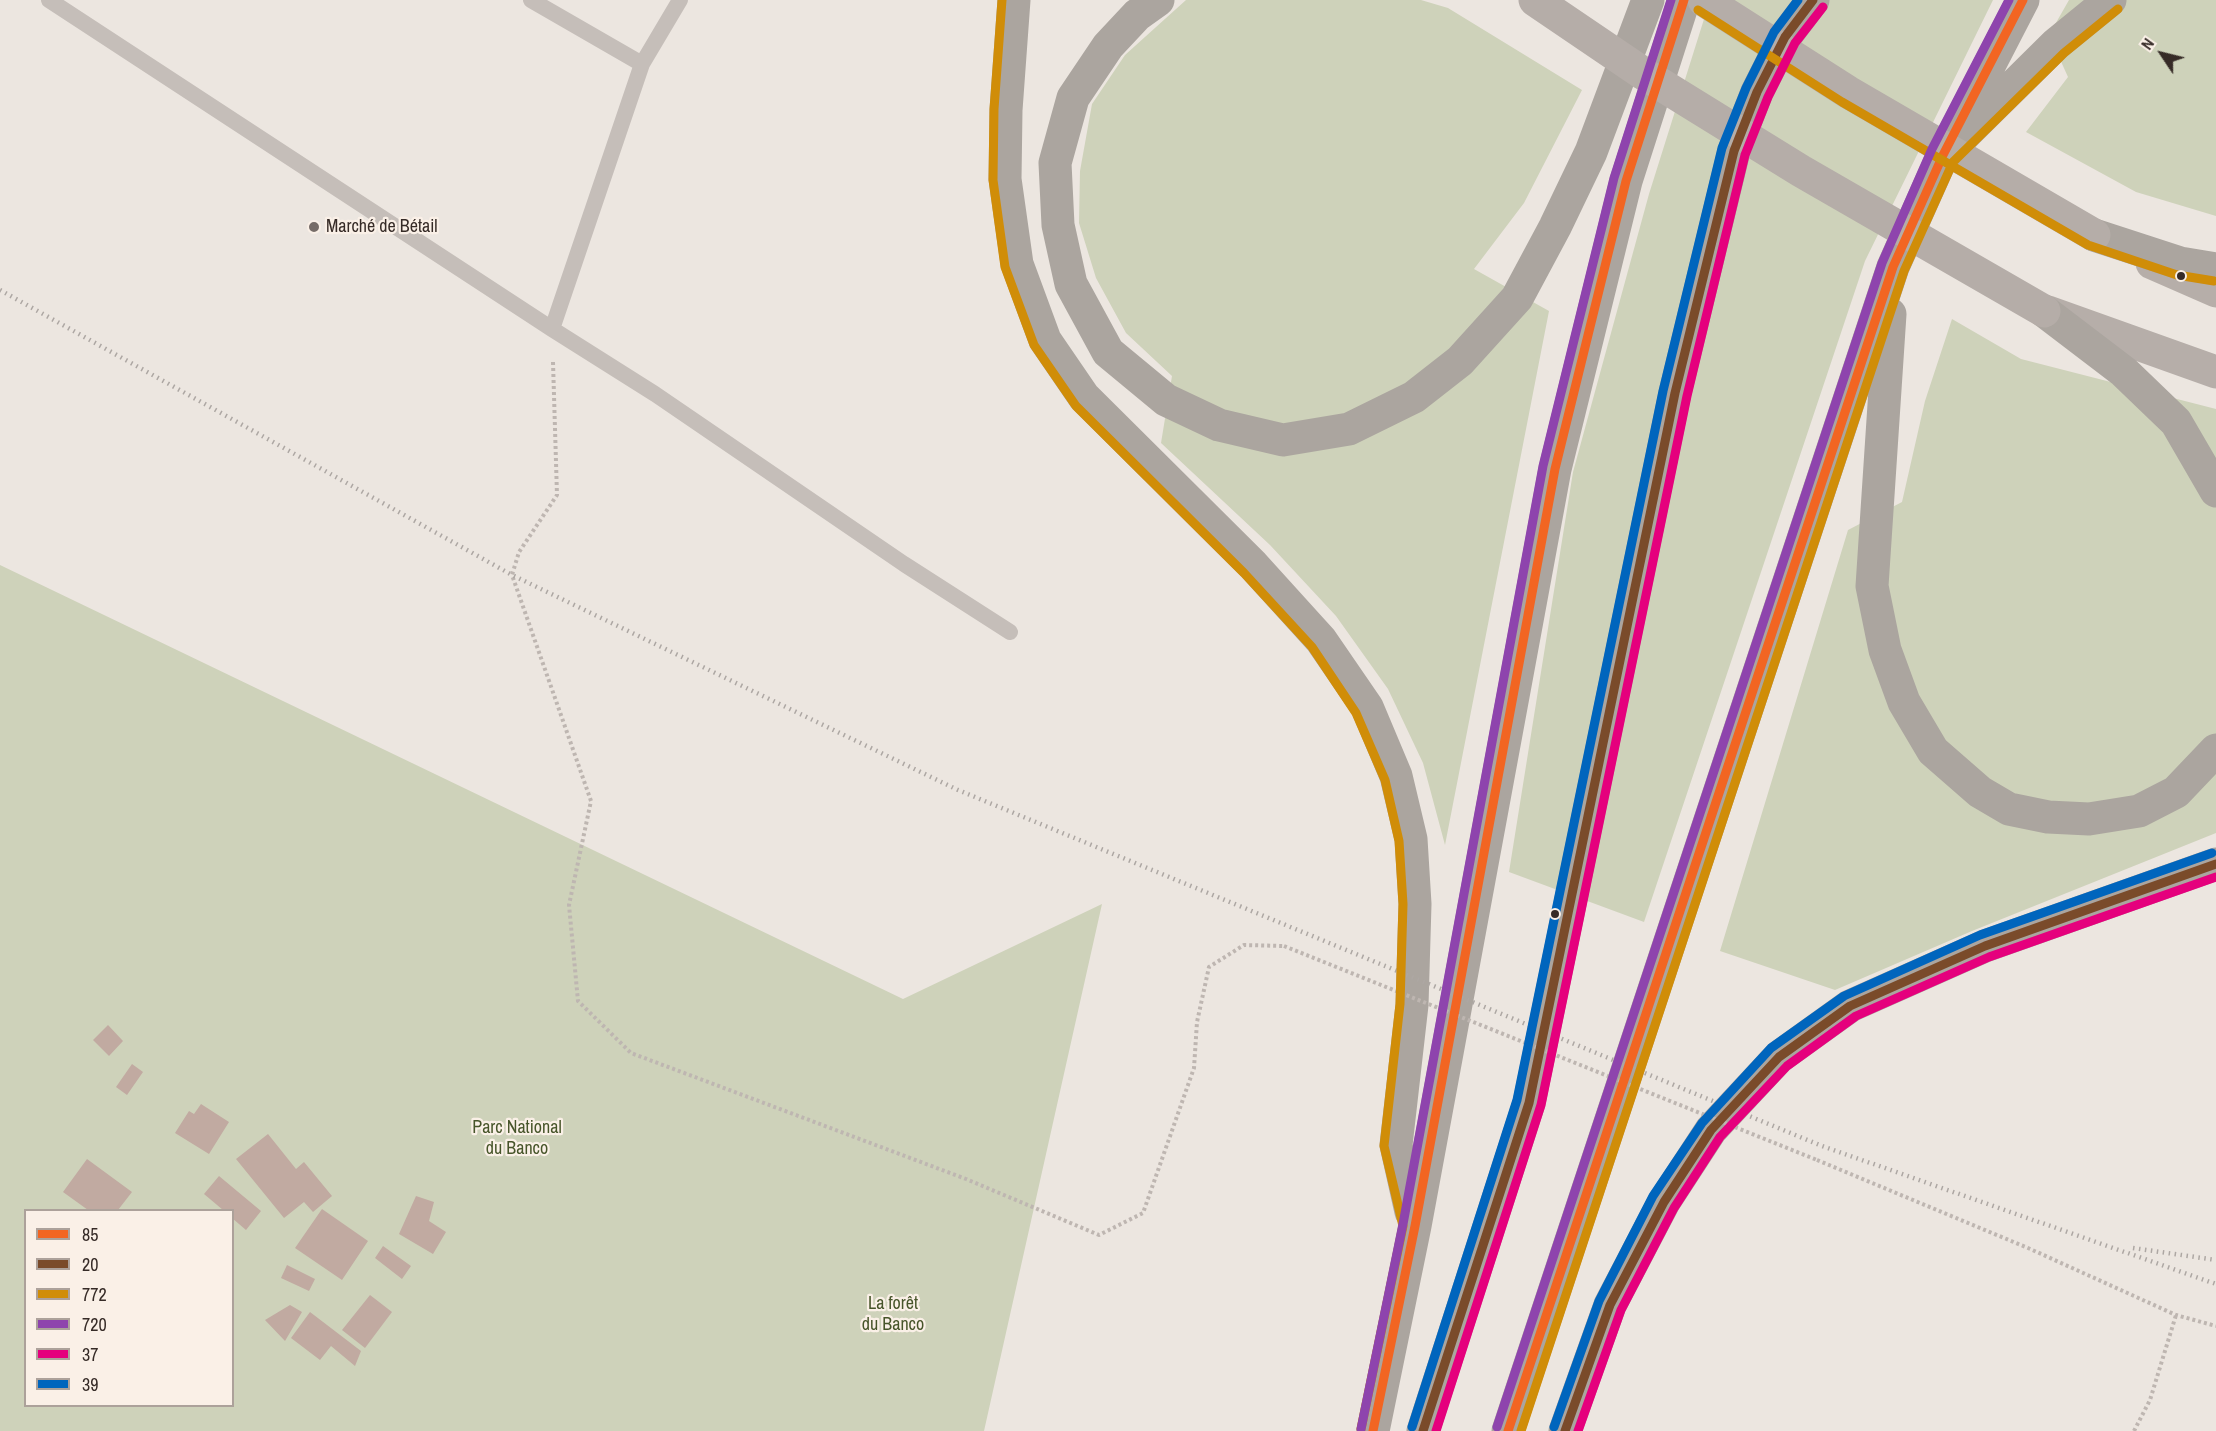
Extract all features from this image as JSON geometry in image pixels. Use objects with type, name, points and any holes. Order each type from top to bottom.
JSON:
[{"type":"highway","points":[[1014,0],[1006,110],[1005,179],[1017,264],[1045,340],[1084,397],[1253,565],[1321,640],[1367,707],[1396,776],[1411,839],[1415,904],[1412,1005],[1396,1145],[1414,1226]]},
{"type":"highway","points":[[1158,0],[1137,15],[1108,46],[1073,98],[1055,163],[1058,225],[1071,284],[1108,352],[1166,400],[1219,425],[1283,440],[1349,429],[1414,397],[1460,360],[1517,298],[1591,152],[1648,0]]},
{"type":"highway","points":[[1373,1431],[1414,1226],[1555,469],[1626,181],[1684,0]]},
{"type":"highway","points":[[1424,1431],[1529,1103],[1675,393],[1734,151],[1757,93],[1785,37],[1813,0]]},
{"type":"highway","points":[[1508,1431],[1893,267],[1944,155],[2023,0]]},
{"type":"highway","points":[[1944,155],[2056,44],[2110,0]]},
{"type":"highway","points":[[2094,235],[2180,263],[2216,269]]},
{"type":"highway","points":[[1893,267],[1872,586],[1885,650],[1904,702],[1933,751],[1980,792],[2009,810],[2048,817],[2089,819],[2139,811],[2176,792],[2216,750]]},
{"type":"highway","points":[[2044,311],[2124,372],[2176,422],[2216,491]]},
{"type":"highway","points":[[1565,1431],[1610,1305],[1664,1202],[1711,1130],[1779,1057],[1850,1006],[1985,946],[2216,864]]},
{"type":"main road","points":[[1535,0],[1644,74],[1772,153],[2044,311],[2216,372]]},
{"type":"main road","points":[[1704,0],[1848,92],[2094,235],[2216,291]]},
{"type":"lane","points":[[49,0],[655,394],[904,564],[1010,632]]},
{"type":"lane","points":[[531,0],[642,64]]},
{"type":"lane","points":[[552,329],[642,64],[680,0]]},
{"type":"path","points":[[552,329],[557,495],[519,552],[512,575],[591,801],[569,905],[578,1000],[631,1053],[966,1179],[1099,1235],[1143,1213],[1194,1068],[1197,1022],[1209,967],[1244,945],[1284,946],[1817,1160],[2028,1248],[2176,1315],[2216,1326]]},
{"type":"path","points":[[2134,1431],[2150,1400],[2176,1315]]},
{"type":"green space","points":[[1186,0],[1421,0],[1448,8],[1582,90],[1524,203],[1474,269],[1549,311],[1445,845],[1423,763],[1388,689],[1336,616],[1270,545],[1161,443],[1172,376],[1126,333],[1096,278],[1079,223],[1080,171],[1092,104],[1125,55]]},
{"type":"green space","points":[[1710,0],[1993,0],[1865,261],[1644,922],[1509,872],[1573,472],[1649,194]]},
{"type":"green space","points":[[2069,0],[2216,0],[2216,216],[2136,192],[2026,132],[2068,77],[2049,35]]},
{"type":"green space","points":[[1952,319],[2021,359],[2216,409],[2216,833],[1972,931],[1835,990],[1720,951],[1848,530],[1902,502],[1925,401]]},
{"type":"green space","name":"Parc National du Banco","points":[[0,565],[903,999],[1102,904],[984,1431],[0,1431]]},
{"type":"building","points":[[108,1025],[123,1041],[109,1056],[93,1040]]},
{"type":"building","points":[[132,1064],[143,1072],[127,1095],[116,1087]]},
{"type":"building","points":[[201,1104],[229,1122],[209,1154],[175,1133],[189,1111],[194,1114]]},
{"type":"building","points":[[268,1134],[296,1169],[304,1162],[332,1196],[313,1212],[304,1202],[284,1218],[236,1159]]},
{"type":"building","points":[[87,1159],[132,1192],[119,1209],[87,1209],[63,1192]]},
{"type":"building","points":[[219,1176],[261,1211],[246,1230],[234,1220],[234,1209],[222,1209],[204,1194]]},
{"type":"building","points":[[416,1196],[434,1202],[429,1221],[446,1232],[433,1254],[399,1234]]},
{"type":"building","points":[[322,1209],[368,1241],[342,1280],[295,1248]]},
{"type":"building","points":[[383,1246],[411,1266],[402,1279],[375,1258]]},
{"type":"building","points":[[287,1265],[315,1279],[309,1291],[281,1278]]},
{"type":"building","points":[[370,1295],[392,1312],[365,1348],[342,1330]]},
{"type":"building","points":[[290,1305],[302,1312],[285,1341],[265,1320]]},
{"type":"building","points":[[310,1312],[361,1351],[355,1366],[331,1346],[320,1360],[291,1338]]},
{"type":"railway","points":[[0,290],[512,575],[958,790],[1822,1146],[2216,1284]]},
{"type":"railway","points":[[2133,1248],[2216,1260]]},
{"type":"transit line","name":"772","points":[[1002,0],[994,109],[993,180],[1005,267],[1034,345],[1076,406],[1244,573],[1312,647],[1356,713],[1385,780],[1399,841],[1403,904],[1400,1004],[1384,1146],[1403,1226],[1361,1429]]},
{"type":"transit line","name":"720","points":[[1361,1429],[1403,1224],[1543,466],[1614,178],[1671,0]]},
{"type":"transit line","name":"85","points":[[1373,1431],[1415,1226],[1555,469],[1626,181],[1684,0]]},
{"type":"transit line","name":"39","points":[[1412,1427],[1517,1100],[1663,391],[1722,148],[1746,88],[1774,32],[1798,0]]},
{"type":"transit line","name":"20","points":[[1423,1431],[1529,1103],[1675,393],[1734,151],[1757,92],[1785,37],[1813,0]]},
{"type":"transit line","name":"720","points":[[1497,1427],[1882,263],[1932,149],[2009,0]]},
{"type":"transit line","name":"85","points":[[1508,1431],[1893,267],[1943,155],[2023,0]]},
{"type":"transit line","name":"37","points":[[1436,1431],[1541,1105],[1687,396],[1745,155],[1768,97],[1795,43],[1823,7]]},
{"type":"transit line","name":"772","points":[[1521,1431],[1904,271],[1953,162],[2064,53],[2118,9]]},
{"type":"transit line","name":"772","points":[[1698,10],[1842,102],[2088,245],[2177,275],[2214,281]]},
{"type":"transit line","name":"39","points":[[1554,1427],[1599,1301],[1653,1196],[1702,1123],[1771,1048],[1844,996],[1980,935],[2212,853]]},
{"type":"transit line","name":"20","points":[[1565,1431],[1610,1305],[1664,1202],[1711,1130],[1779,1057],[1850,1006],[1985,946],[2216,864]]},
{"type":"transit line","name":"37","points":[[1578,1431],[1621,1310],[1674,1208],[1720,1137],[1787,1066],[1856,1016],[1989,957],[2216,877]]},
{"type":"place","name":"Marché de Bétail","points":[[314,227]]},
{"type":"park label","name":"La forêt du Banco","points":[[893,1314]]}]
